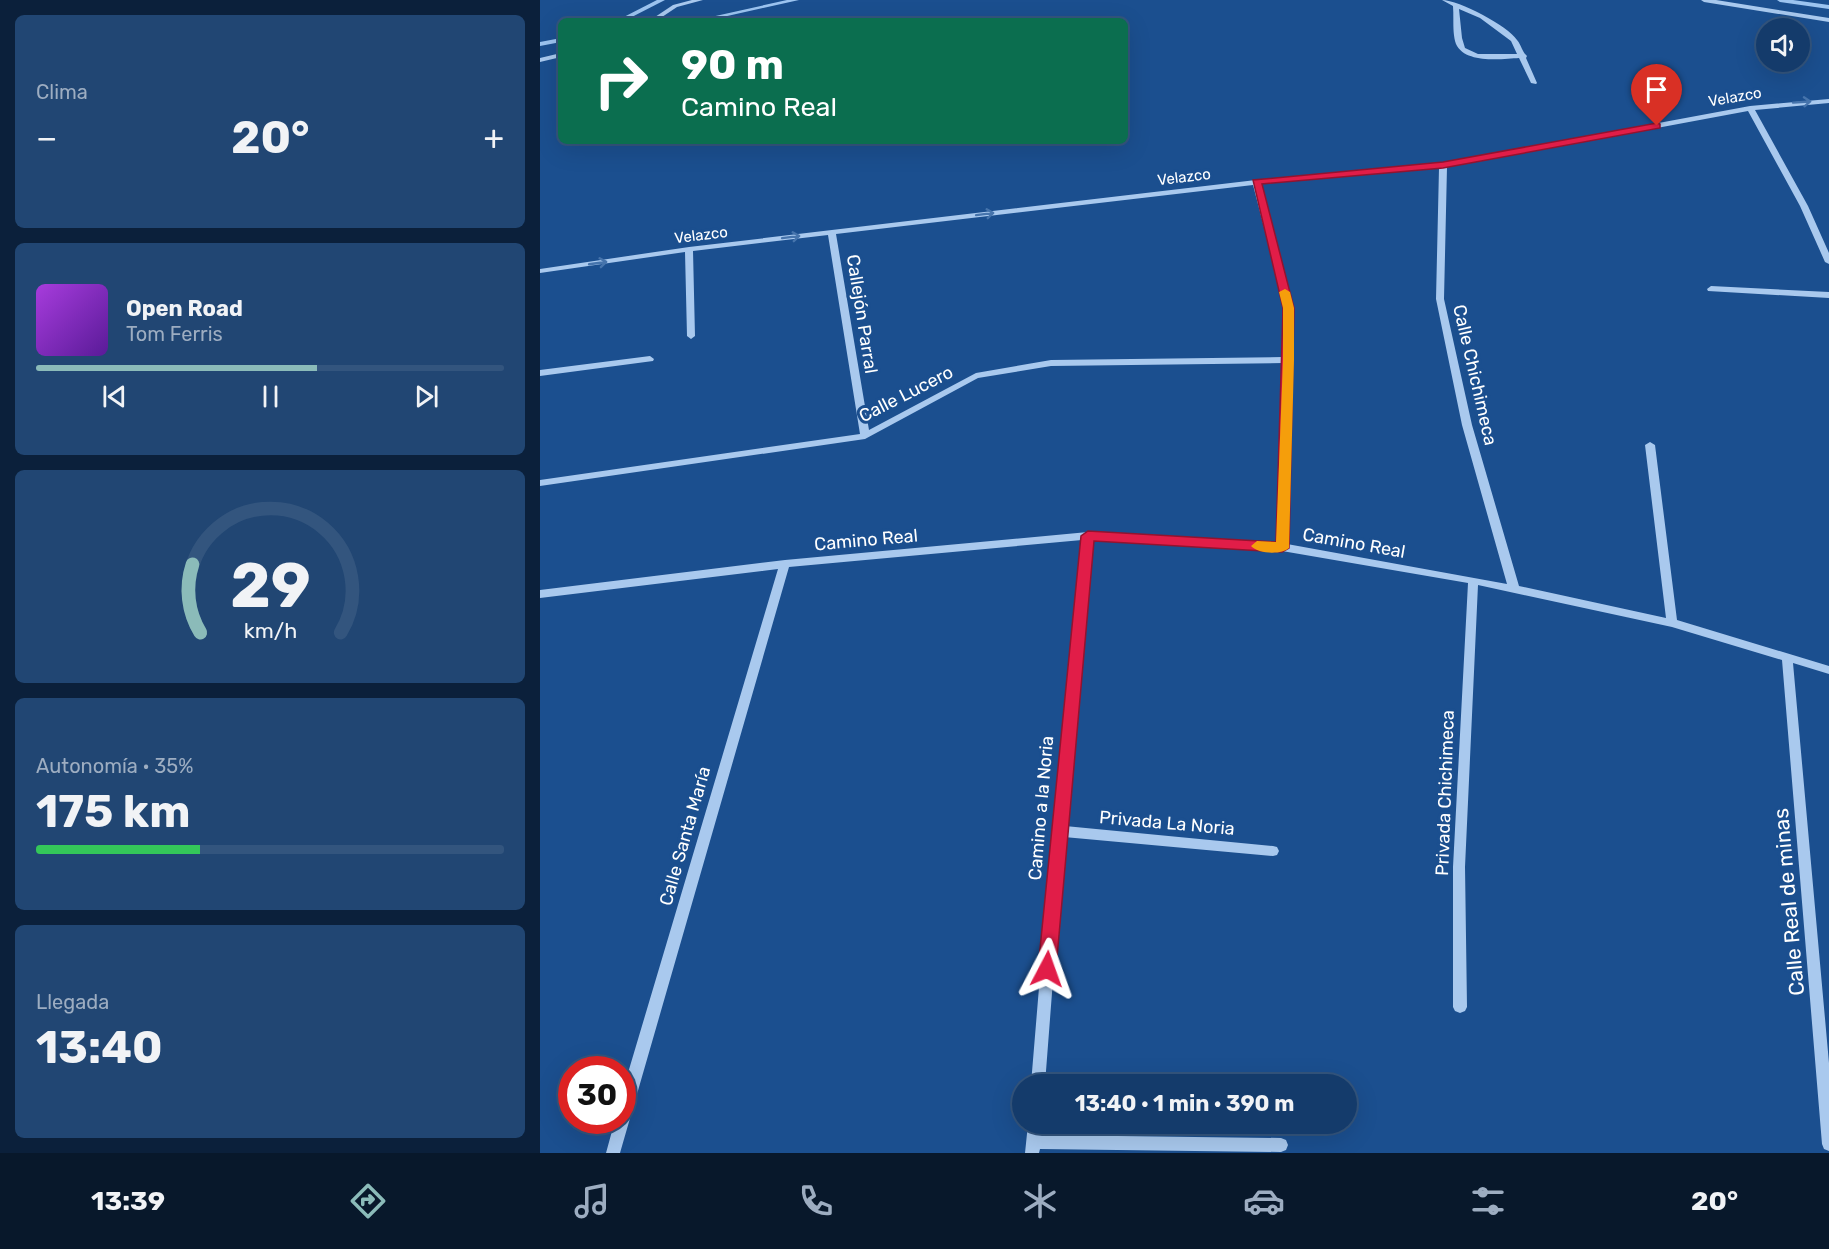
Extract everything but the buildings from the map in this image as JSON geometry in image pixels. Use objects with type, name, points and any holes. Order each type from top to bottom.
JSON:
[{"type":"street","points":[[657,18],[675,6],[700,0]]},
{"type":"street","points":[[1445,0],[1482,17],[1514,40],[1524,56],[1534,84]]},
{"type":"street","points":[[1704,0],[1829,20]]},
{"type":"street","points":[[1456,5],[1460,46],[1467,53],[1483,57],[1524,56]]},
{"type":"street","points":[[540,60],[558,56]]},
{"type":"street","name":"Velazco","points":[[540,271],[689,249],[1256,182],[1443,165],[1750,108],[1829,101]]},
{"type":"street","points":[[1750,108],[1804,206],[1829,262]]},
{"type":"street","name":"Calle Chichimeca","points":[[1443,165],[1440,299],[1467,426],[1514,588]]},
{"type":"street","points":[[1256,182],[1289,308],[1282,548]]},
{"type":"street","name":"Callejón Parral","points":[[832,233],[865,436]]},
{"type":"street","points":[[689,249],[692,336]]},
{"type":"street","points":[[1711,289],[1829,296]]},
{"type":"street","points":[[540,373],[650,359]]},
{"type":"street","name":"Calle Lucero","points":[[540,483],[865,436],[976,376],[1051,363],[1288,360]]},
{"type":"street","points":[[1650,445],[1672,623]]},
{"type":"street","name":"Camino Real","points":[[540,594],[785,564],[1088,536],[1282,548],[1473,580],[1672,623],[1829,670]]},
{"type":"street","name":"Camino a la Noria","points":[[1039,1074],[1058,831],[1088,536]]},
{"type":"street","name":"Calle Santa María","points":[[636,1072],[785,564]]},
{"type":"street","name":"Privada Chichimeca","points":[[1460,1007],[1459,867],[1473,580]]},
{"type":"street","name":"Calle Real de minas","points":[[1787,657],[1829,1144]]},
{"type":"street","name":"Privada La Noria","points":[[1058,831],[1273,851]]},
{"type":"street","name":"Calle Santa María","points":[[613,1153],[618,1134]]},
{"type":"street","points":[[1033,1148],[1281,1144]]},
{"type":"waterway","points":[[625,18],[662,0]]},
{"type":"waterway","points":[[710,18],[796,0]]},
{"type":"waterway","points":[[1780,0],[1829,7]]},
{"type":"waterway","points":[[540,44],[558,41]]},
{"type":"slow traffic","points":[[1257,546],[1282,548],[1289,308],[1285,292]]},
{"type":"route","points":[[1047,969],[1058,831],[1088,536],[1282,548],[1289,308],[1256,182],[1443,165],[1657,126]]}]
